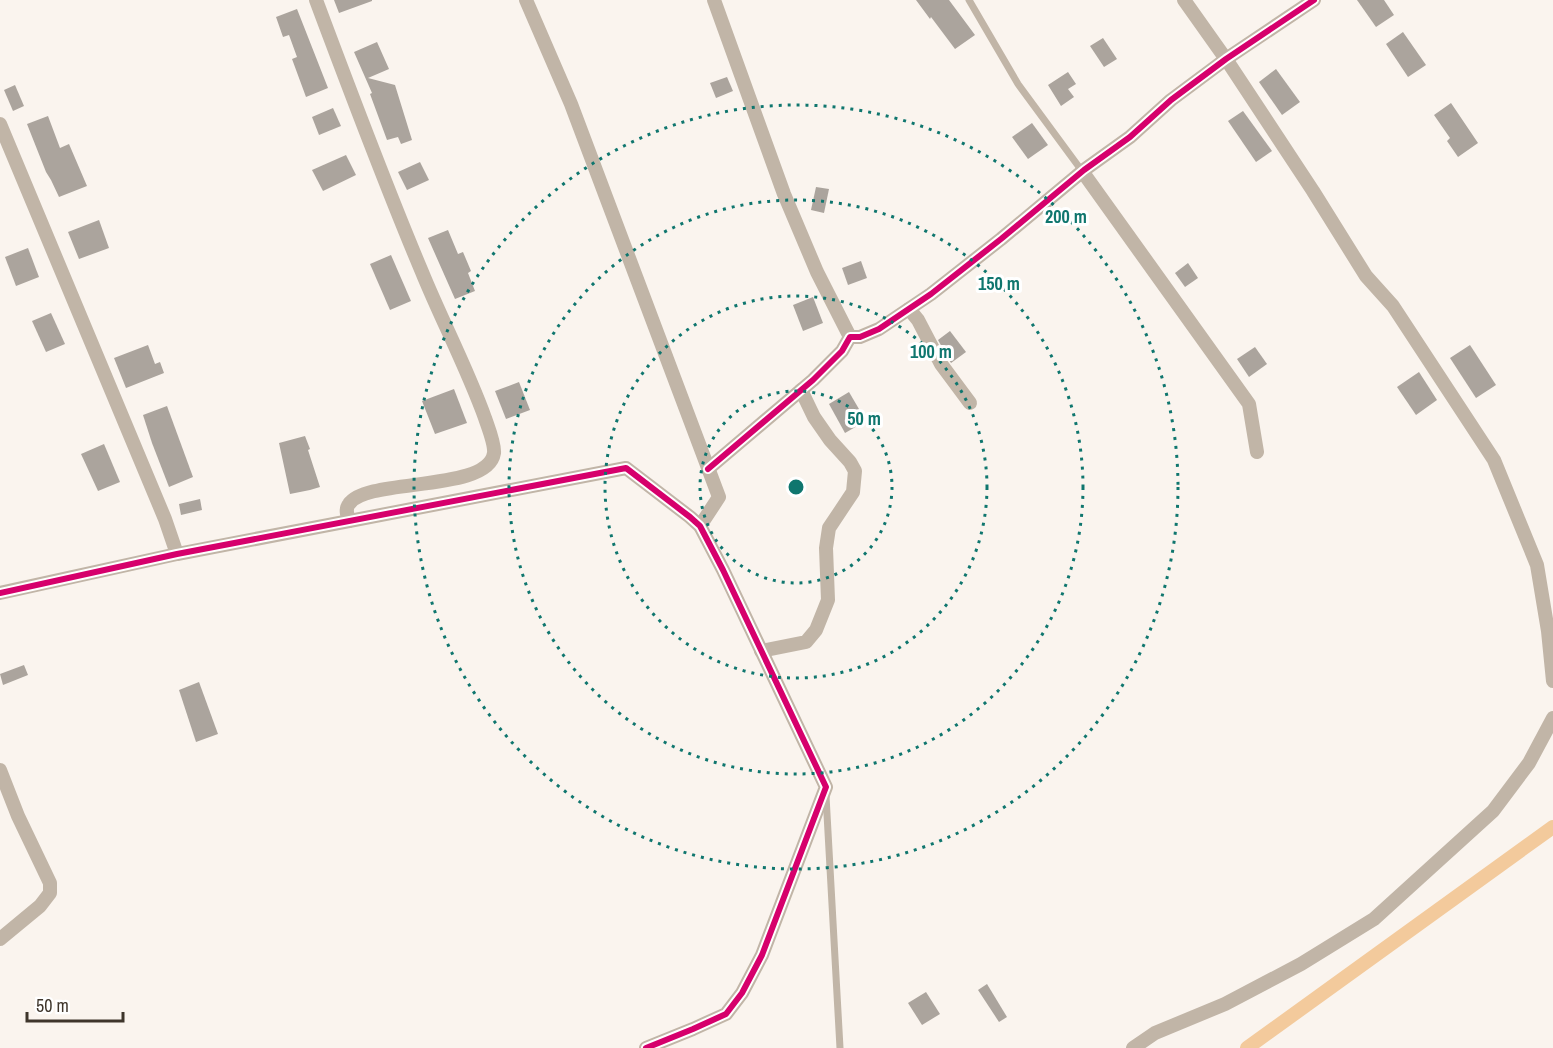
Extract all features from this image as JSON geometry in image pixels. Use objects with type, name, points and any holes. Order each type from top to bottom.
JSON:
[{"type":"street","points":[[316,0],[353,101],[422,272],[475,393],[494,453],[489,463],[479,471],[462,477],[382,489],[362,495],[349,502],[346,510],[349,521]]},
{"type":"street","points":[[526,0],[571,104],[719,497],[700,526]]},
{"type":"street","points":[[714,0],[784,194],[817,272],[850,337]]},
{"type":"street","points":[[1184,0],[1313,191],[1366,276],[1393,306],[1494,460],[1537,565],[1548,631],[1553,681]]},
{"type":"street","points":[[850,337],[860,337],[879,329],[931,294],[1172,100],[1314,0]]},
{"type":"street","points":[[0,124],[165,519],[177,554]]},
{"type":"street","points":[[1082,171],[1249,404],[1257,452]]},
{"type":"street","points":[[909,309],[918,320],[941,364],[970,403]]},
{"type":"street","points":[[708,469],[801,390],[842,351],[850,337]]},
{"type":"street","points":[[761,651],[806,642],[816,630],[828,600],[826,548],[829,528],[853,492],[855,471],[814,417],[801,390]]},
{"type":"street","points":[[0,594],[177,554],[626,468],[700,526],[825,787],[762,955],[742,993],[726,1014],[646,1048]]},
{"type":"street","points":[[1133,1048],[1155,1033],[1225,1004],[1301,964],[1374,919],[1493,811],[1529,763],[1553,718]]},
{"type":"street","points":[[0,771],[18,816],[50,883],[50,892],[40,906],[0,939]]},
{"type":"lane","points":[[969,0],[1018,84],[1082,171]]},
{"type":"lane","points":[[825,787],[840,1048]]},
{"type":"building","points":[[334,0],[372,0],[372,1],[339,13]]},
{"type":"building","points":[[916,0],[949,0],[975,35],[955,49]]},
{"type":"building","points":[[1357,0],[1384,0],[1394,15],[1376,27]]},
{"type":"building","points":[[297,9],[328,88],[306,97],[292,59],[297,57],[289,35],[283,37],[276,17]]},
{"type":"building","points":[[1403,32],[1426,65],[1408,77],[1386,44]]},
{"type":"building","points":[[1103,38],[1117,59],[1104,67],[1090,46]]},
{"type":"building","points":[[377,42],[389,69],[368,78],[395,85],[412,140],[401,144],[398,137],[387,140],[370,94],[372,93],[354,52]]},
{"type":"building","points":[[1276,69],[1300,102],[1282,115],[1259,82]]},
{"type":"building","points":[[1068,72],[1076,84],[1068,89],[1074,97],[1061,106],[1048,85]]},
{"type":"building","points":[[727,77],[733,91],[716,98],[710,83]]},
{"type":"building","points":[[15,85],[24,106],[13,111],[4,90]]},
{"type":"building","points":[[1451,103],[1478,143],[1458,157],[1447,141],[1450,138],[1434,115]]},
{"type":"building","points":[[333,108],[341,126],[319,135],[312,117]]},
{"type":"building","points":[[1243,111],[1272,151],[1256,162],[1228,121]]},
{"type":"building","points":[[48,116],[60,148],[69,144],[87,186],[59,197],[46,172],[27,124]]},
{"type":"building","points":[[1032,123],[1048,145],[1028,159],[1012,137]]},
{"type":"building","points":[[346,155],[356,175],[323,191],[312,170]]},
{"type":"building","points":[[420,162],[429,180],[407,190],[398,172]]},
{"type":"building","points":[[816,187],[829,189],[824,213],[811,210]]},
{"type":"building","points":[[99,220],[109,248],[79,259],[68,232]]},
{"type":"building","points":[[448,230],[458,254],[463,252],[471,271],[468,273],[475,291],[455,299],[428,238]]},
{"type":"building","points":[[28,248],[39,277],[16,286],[5,257]]},
{"type":"building","points":[[391,255],[411,301],[390,310],[370,264]]},
{"type":"building","points":[[861,261],[867,278],[848,285],[842,268]]},
{"type":"building","points":[[1188,263],[1198,278],[1185,287],[1175,273]]},
{"type":"building","points":[[813,297],[823,323],[803,331],[793,305]]},
{"type":"building","points":[[51,313],[65,344],[46,352],[32,321]]},
{"type":"building","points":[[950,331],[966,352],[951,363],[938,340]]},
{"type":"building","points":[[148,345],[155,364],[160,362],[164,373],[126,388],[114,358]]},
{"type":"building","points":[[1470,345],[1496,385],[1476,398],[1450,358]]},
{"type":"building","points":[[1255,347],[1267,364],[1249,377],[1237,359]]},
{"type":"building","points":[[1419,372],[1437,400],[1416,415],[1397,387]]},
{"type":"building","points":[[519,382],[530,410],[506,419],[495,391]]},
{"type":"building","points":[[454,389],[467,423],[435,434],[422,401]]},
{"type":"building","points":[[849,392],[866,421],[845,433],[829,404]]},
{"type":"building","points":[[167,406],[193,477],[169,487],[143,415]]},
{"type":"building","points":[[305,436],[320,487],[290,494],[279,443]]},
{"type":"building","points":[[104,444],[120,482],[98,491],[81,454]]},
{"type":"building","points":[[200,499],[202,510],[181,515],[179,504]]},
{"type":"building","points":[[24,665],[28,675],[3,685],[0,674]]},
{"type":"building","points":[[199,682],[218,734],[196,742],[179,690]]},
{"type":"building","points":[[987,984],[1007,1017],[999,1022],[978,990]]},
{"type":"building","points":[[926,992],[940,1014],[922,1025],[908,1003]]},
{"type":"waterway","points":[[1247,1048],[1553,827]]},
{"type":"cycle path","points":[[708,469],[813,380],[842,351],[850,337],[860,337],[879,329],[931,294],[1084,170],[1130,137],[1171,100],[1226,59],[1314,0]]},
{"type":"cycle path","points":[[0,593],[177,554],[626,468],[700,526],[826,787],[762,955],[742,993],[726,1014],[646,1048]]}]
